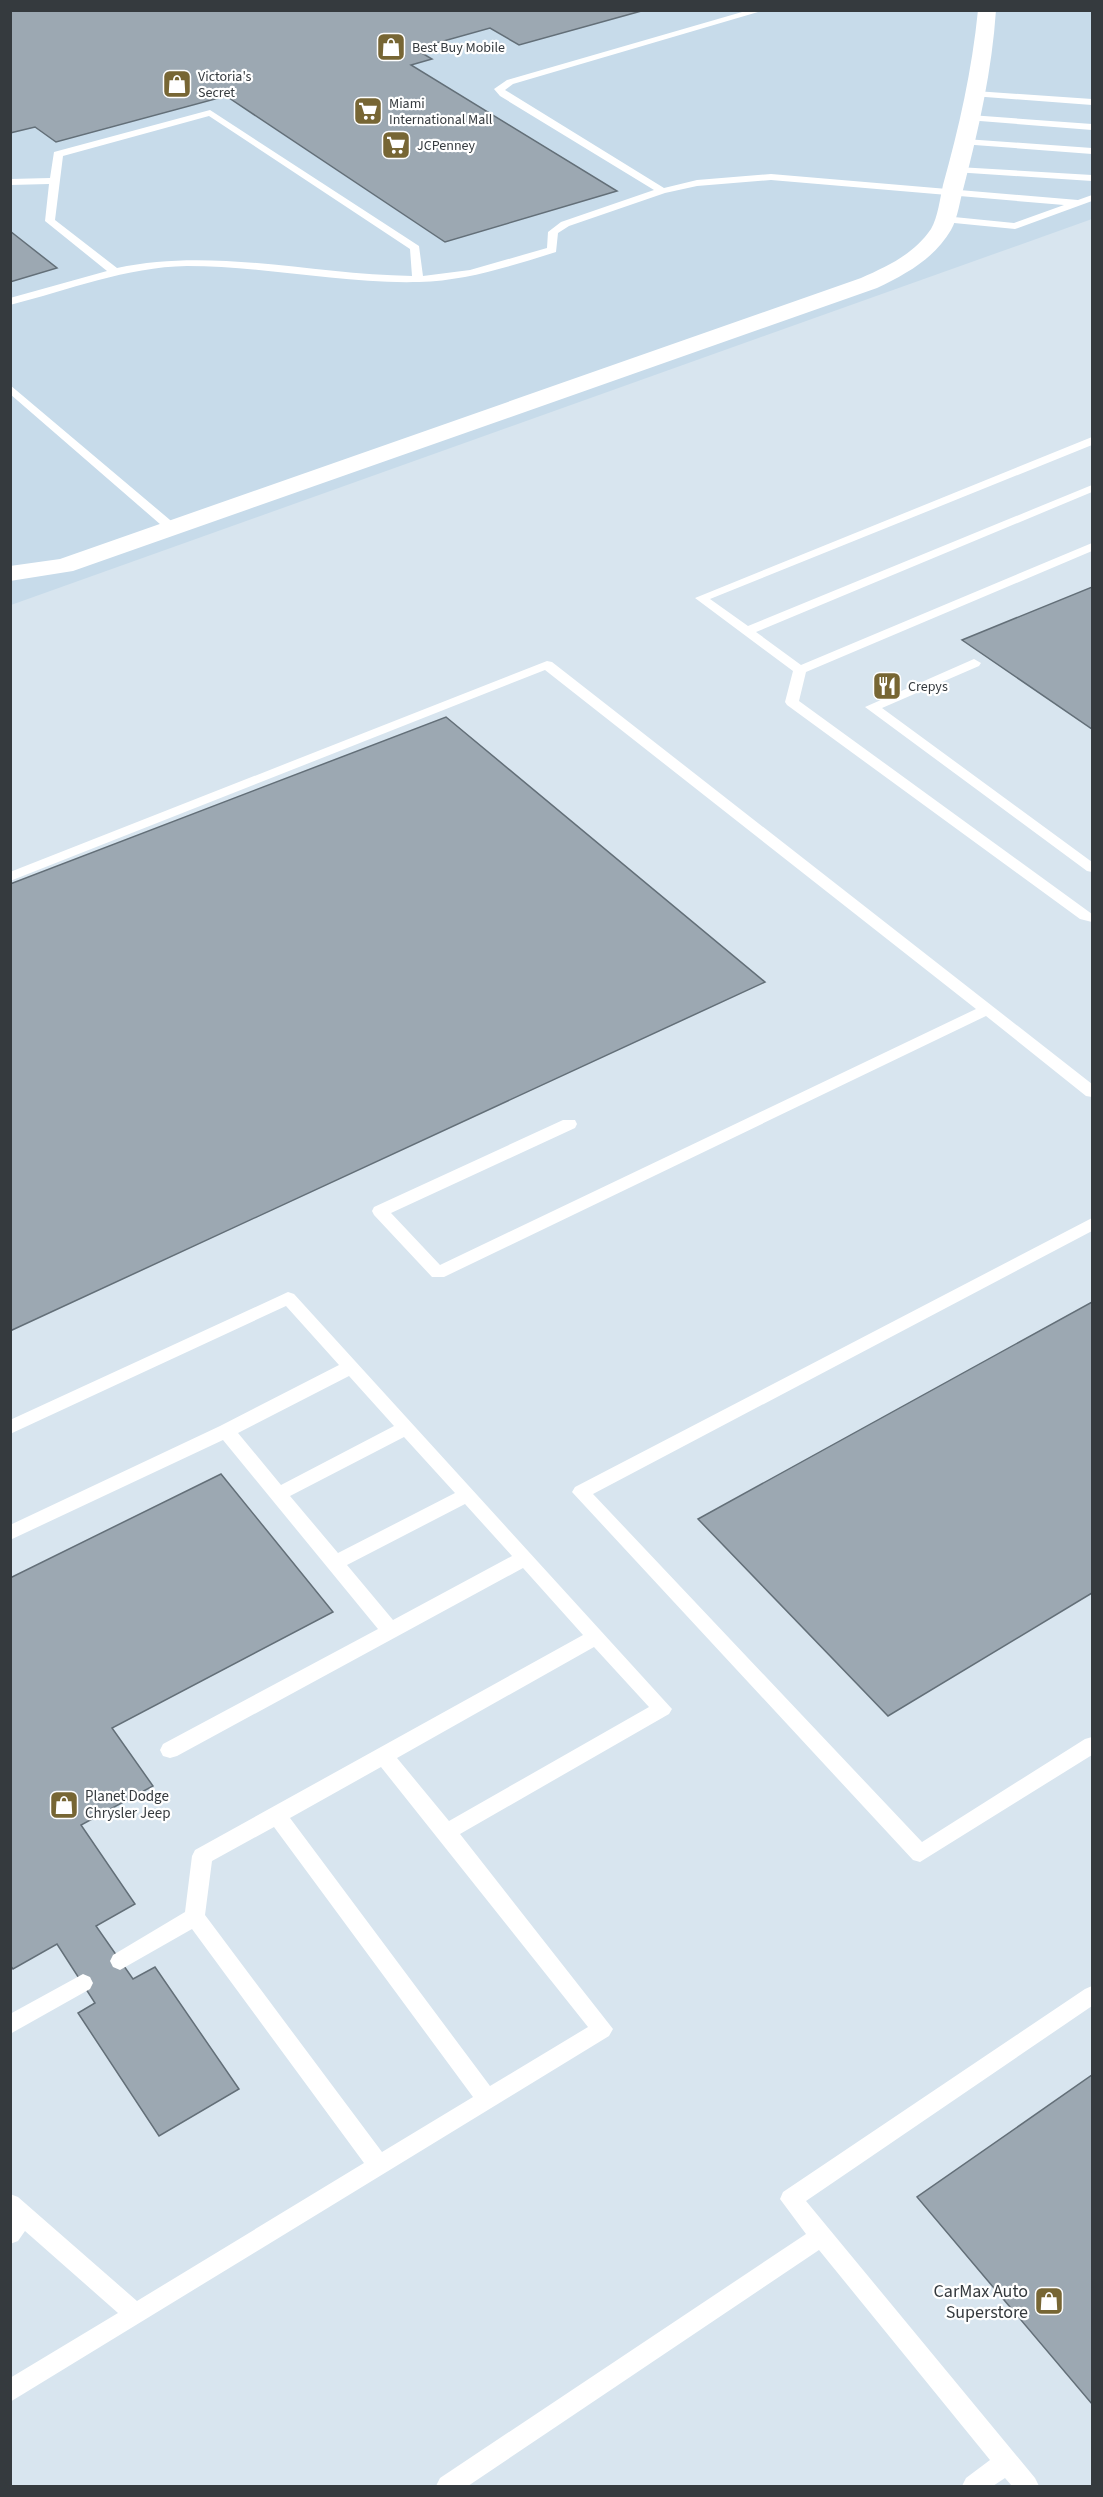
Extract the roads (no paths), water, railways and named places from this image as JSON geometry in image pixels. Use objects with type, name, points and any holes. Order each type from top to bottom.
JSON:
[{"type":"street","points":[[10,574],[64,566],[869,283],[899,269],[922,253],[942,228],[975,94],[984,46],[987,10]]},
{"type":"lane","points":[[662,191],[502,94],[500,89],[510,82],[761,10]]},
{"type":"lane","points":[[975,94],[1092,102]]},
{"type":"lane","points":[[115,272],[50,221],[58,154],[210,113],[415,248],[418,279]]},
{"type":"lane","points":[[970,118],[1092,127]]},
{"type":"lane","points":[[965,142],[1092,151]]},
{"type":"lane","points":[[958,170],[1092,178]]},
{"type":"lane","points":[[10,302],[115,272],[138,267],[187,263],[418,279],[449,277],[552,250],[553,232],[565,224],[662,191],[697,183],[771,177],[1080,203]]},
{"type":"lane","points":[[10,182],[54,182]]},
{"type":"lane","points":[[944,219],[1015,226],[1092,198]]},
{"type":"lane","points":[[10,388],[172,528]]},
{"type":"lane","points":[[800,670],[701,598],[1092,441]]},
{"type":"lane","points":[[747,631],[1092,488]]},
{"type":"lane","points":[[800,670],[1092,547]]},
{"type":"lane","points":[[974,663],[872,707],[1092,868]]},
{"type":"lane","points":[[10,877],[547,665],[1092,1092]]},
{"type":"lane","points":[[800,670],[792,702],[1085,916],[1092,918]]},
{"type":"lane","points":[[569,1124],[380,1211],[438,1273],[986,1010]]},
{"type":"lane","points":[[1092,1224],[581,1492],[920,1854],[1092,1745]]},
{"type":"lane","points":[[10,1428],[288,1298],[662,1709],[446,1832]]},
{"type":"lane","points":[[10,1533],[225,1431],[351,1367]]},
{"type":"lane","points":[[278,1494],[406,1428]]},
{"type":"lane","points":[[225,1431],[391,1631]]},
{"type":"lane","points":[[335,1563],[467,1495]]},
{"type":"lane","points":[[171,1750],[525,1558]]},
{"type":"lane","points":[[379,2165],[195,1917],[202,1856],[596,1637]]},
{"type":"lane","points":[[10,2391],[602,2029],[384,1756]]},
{"type":"lane","points":[[277,1816],[487,2099]]},
{"type":"lane","points":[[120,1960],[195,1917]]},
{"type":"lane","points":[[10,2025],[82,1983]]},
{"type":"lane","points":[[1027,2487],[791,2199],[1092,1995]]},
{"type":"lane","points":[[10,2234],[17,2209],[136,2314]]},
{"type":"lane","points":[[448,2487],[821,2236]]},
{"type":"lane","points":[[974,2487],[1007,2462]]},
{"type":"place","name":"Best Buy Mobile","points":[[391,47]]},
{"type":"place","name":"Victoria's Secret","points":[[177,84]]},
{"type":"place","name":"Miami International Mall","points":[[368,111]]},
{"type":"place","name":"JCPenney","points":[[396,145]]},
{"type":"place","name":"Crepys","points":[[887,686]]},
{"type":"place","name":"Planet Dodge Chrysler Jeep","points":[[64,1805]]},
{"type":"place","name":"CarMax Auto Superstore","points":[[1049,2301]]}]
